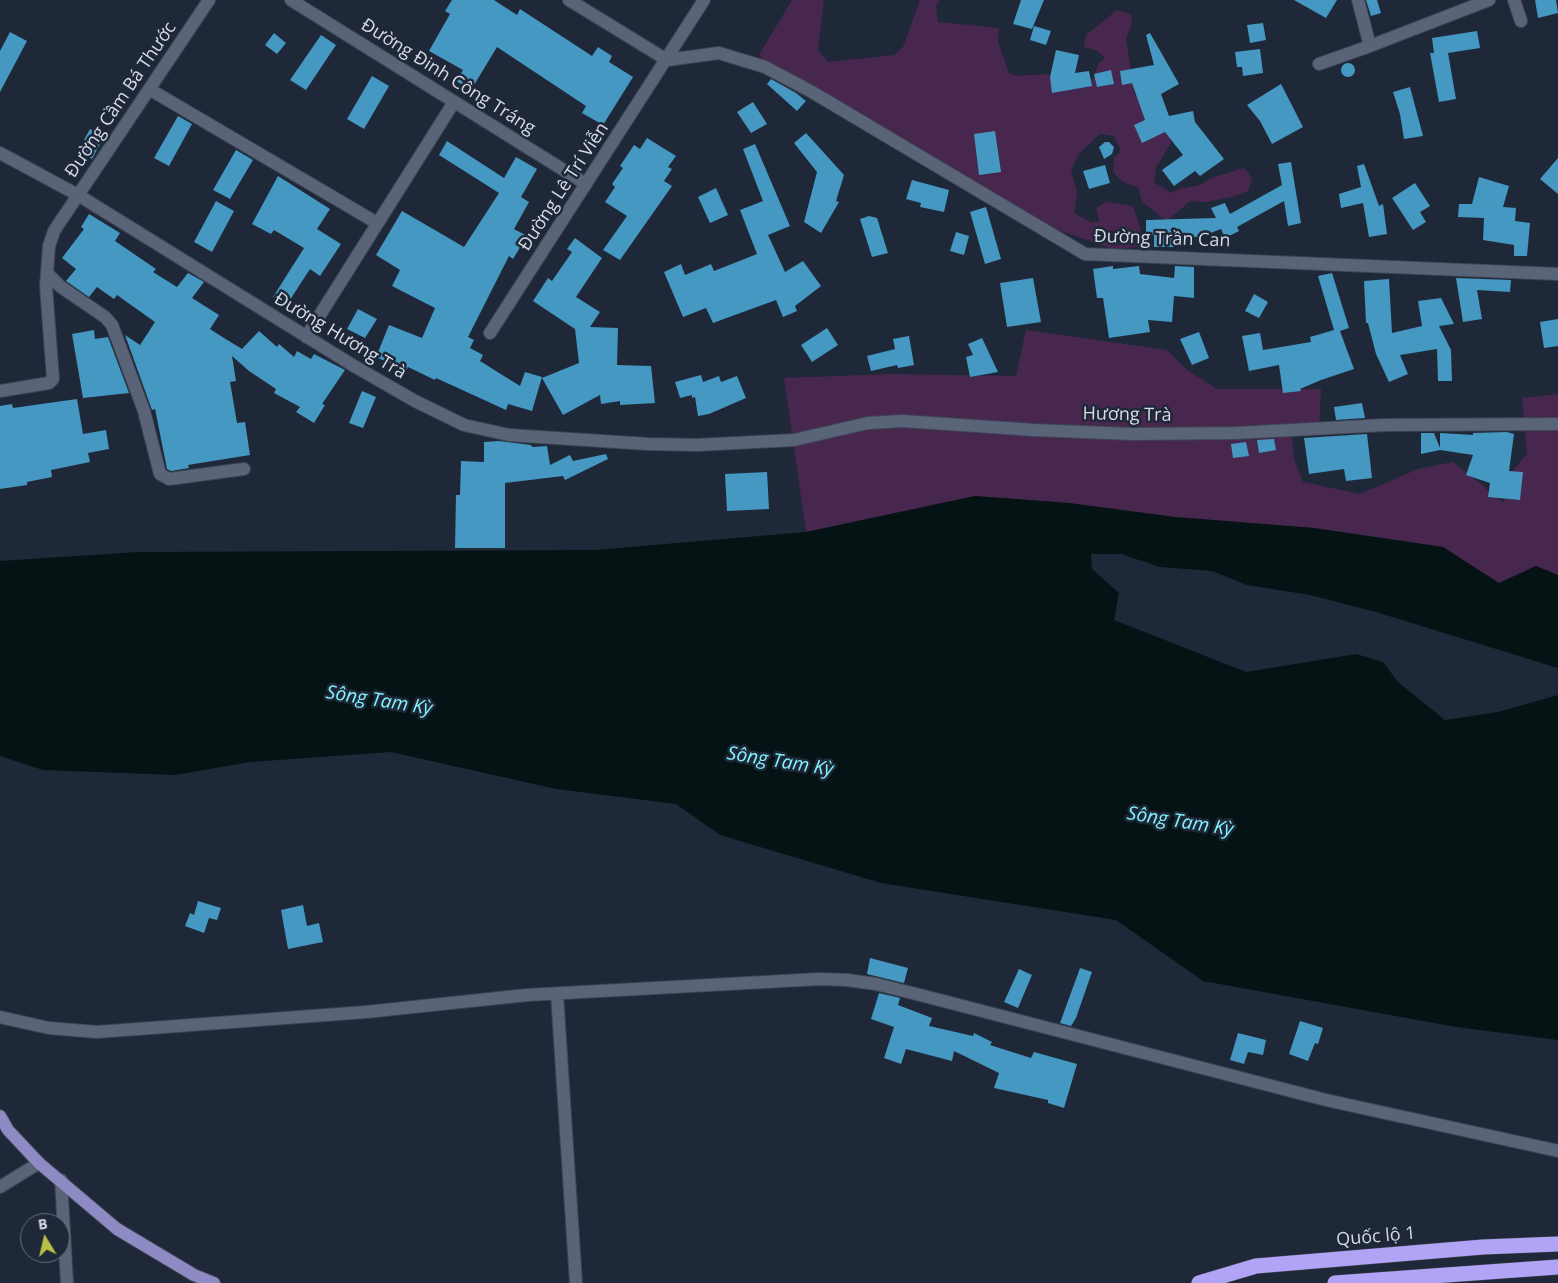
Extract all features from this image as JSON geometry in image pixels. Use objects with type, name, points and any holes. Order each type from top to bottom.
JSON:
[{"type":"highway","name":"Quốc lộ 1","points":[[1199,1283],[1256,1266],[1482,1247],[1558,1244]]},
{"type":"highway","points":[[1335,1283],[1480,1277],[1558,1268]]},
{"type":"main road","points":[[0,1116],[8,1130],[39,1163],[118,1229],[194,1275],[214,1283]]},
{"type":"street","name":"Đường Cầm Bá Thước","points":[[0,391],[49,382],[53,379],[48,326],[47,273],[49,246],[54,231],[209,0]]},
{"type":"street","name":"Đường Đinh Công Tráng","points":[[291,0],[586,184]]},
{"type":"street","points":[[570,0],[667,60]]},
{"type":"street","name":"Đường Lê Trí Viễn","points":[[490,333],[667,60],[703,0]]},
{"type":"street","points":[[1358,0],[1370,46]]},
{"type":"street","points":[[1319,64],[1488,0]]},
{"type":"street","points":[[1514,0],[1521,21]]},
{"type":"street","name":"Đường Trần Can","points":[[667,60],[719,53],[765,67],[812,92],[1085,254],[1558,274]]},
{"type":"street","points":[[149,89],[377,223]]},
{"type":"street","points":[[306,337],[454,102]]},
{"type":"street","name":"Đường Hương Trà","points":[[0,153],[78,194],[306,337],[415,402],[475,429],[509,435],[568,440],[697,445]]},
{"type":"street","points":[[47,273],[61,286],[105,317],[112,325],[144,411],[160,474],[169,479],[244,469]]},
{"type":"street","name":"Hương Trà","points":[[697,445],[794,440],[868,423],[903,421],[1034,430],[1132,434],[1236,433],[1365,426],[1558,424]]},
{"type":"street","points":[[0,1017],[49,1028],[97,1032],[366,1012],[527,995],[820,979],[876,984],[1326,1100],[1558,1151]]},
{"type":"street","points":[[557,994],[576,1283]]},
{"type":"street","points":[[0,1187],[39,1163]]},
{"type":"street","points":[[61,1180],[67,1283]]},
{"type":"shaded area","points":[[792,0],[824,0],[818,50],[828,62],[895,55],[903,47],[920,0],[940,0],[936,6],[938,22],[999,28],[998,42],[1009,73],[1016,76],[1047,74],[1062,85],[1093,79],[1099,63],[1105,58],[1096,50],[1084,47],[1086,35],[1117,10],[1131,14],[1132,23],[1126,39],[1135,95],[1166,110],[1173,128],[1170,144],[1156,168],[1154,182],[1171,193],[1179,189],[1200,185],[1211,178],[1244,168],[1252,178],[1248,191],[1232,197],[1206,202],[1190,201],[1167,221],[1142,202],[1138,187],[1123,182],[1113,172],[1114,158],[1121,151],[1114,136],[1100,134],[1079,154],[1071,170],[1077,192],[1074,213],[1092,223],[1099,221],[1096,208],[1106,202],[1133,206],[1140,227],[1140,247],[1113,249],[1052,228],[767,63],[759,55]]},
{"type":"shaded area","points":[[1026,330],[1167,350],[1187,370],[1217,389],[1321,389],[1319,430],[1292,436],[1294,459],[1303,482],[1360,494],[1418,469],[1453,462],[1504,503],[1508,477],[1527,453],[1522,398],[1558,394],[1558,575],[1536,566],[1499,583],[1443,547],[1314,528],[1175,517],[1069,503],[975,496],[806,532],[784,378],[889,374],[1016,376]]},
{"type":"water","name":"Sông Tam Kỳ","points":[[975,496],[1069,503],[1175,517],[1314,528],[1443,547],[1499,583],[1536,566],[1558,575],[1558,668],[1376,612],[1310,595],[1247,585],[1212,571],[1160,567],[1121,554],[1091,554],[1092,569],[1119,593],[1114,620],[1246,672],[1356,654],[1383,662],[1398,682],[1445,720],[1498,712],[1558,695],[1558,1040],[1456,1027],[1203,981],[1116,920],[881,883],[720,835],[676,804],[556,789],[391,752],[250,762],[175,775],[43,770],[0,756],[0,561],[138,552],[595,550],[806,532]]},
{"type":"building","points":[[452,0],[494,0],[517,15],[520,9],[592,56],[598,47],[612,56],[609,62],[633,77],[603,125],[582,113],[586,106],[497,47],[471,90],[456,81],[463,70],[429,51],[450,14],[445,11]]},
{"type":"building","points":[[1021,0],[1044,0],[1032,29],[1013,24]]},
{"type":"building","points":[[1294,0],[1337,0],[1326,18]]},
{"type":"building","points":[[1366,0],[1377,0],[1381,13],[1371,16]]},
{"type":"building","points":[[1535,0],[1556,0],[1558,13],[1538,18]]},
{"type":"building","points":[[1263,23],[1266,40],[1250,43],[1247,25]]},
{"type":"building","points":[[1034,26],[1051,31],[1046,45],[1030,40]]},
{"type":"building","points":[[1477,31],[1480,48],[1448,53],[1456,99],[1439,102],[1430,53],[1434,53],[1432,38]]},
{"type":"building","points":[[10,32],[27,41],[0,92],[0,51]]},
{"type":"building","points":[[274,33],[286,43],[277,54],[265,45]]},
{"type":"building","points":[[1150,33],[1179,84],[1161,94],[1169,116],[1193,111],[1195,122],[1224,159],[1200,176],[1195,171],[1174,186],[1162,170],[1183,155],[1165,132],[1142,143],[1134,125],[1145,120],[1132,83],[1122,85],[1120,71],[1154,65],[1146,35]]},
{"type":"building","points":[[321,35],[336,45],[306,90],[290,80]]},
{"type":"building","points":[[1260,49],[1263,73],[1243,76],[1242,67],[1237,67],[1235,52]]},
{"type":"building","points":[[1056,50],[1079,55],[1075,73],[1089,71],[1092,86],[1052,93],[1050,77]]},
{"type":"building","points":[[1345,63],[1351,63],[1355,70],[1351,77],[1345,77],[1341,73],[1341,67]]},
{"type":"building","points":[[1111,70],[1114,84],[1097,87],[1094,74]]},
{"type":"building","points":[[372,76],[389,86],[364,129],[347,119]]},
{"type":"building","points":[[771,79],[806,101],[797,111],[767,84]]},
{"type":"building","points":[[1281,84],[1303,127],[1272,144],[1260,121],[1247,105]]},
{"type":"building","points":[[1410,87],[1423,136],[1404,139],[1400,114],[1393,92]]},
{"type":"building","points":[[753,102],[767,124],[751,133],[737,112]]},
{"type":"building","points":[[178,116],[192,124],[169,166],[154,158]]},
{"type":"building","points":[[90,129],[104,137],[92,159],[78,151]]},
{"type":"building","points":[[995,131],[1001,172],[979,175],[974,134]]},
{"type":"building","points":[[806,133],[844,175],[836,201],[839,202],[821,233],[804,222],[817,172],[794,143]]},
{"type":"building","points":[[647,138],[676,156],[668,167],[672,169],[664,181],[672,186],[620,260],[603,250],[627,216],[605,202],[615,187],[612,184],[623,168],[620,166],[634,145],[640,149]]},
{"type":"building","points":[[447,141],[504,178],[516,157],[537,169],[521,197],[529,202],[514,229],[527,236],[513,259],[509,256],[468,337],[474,340],[470,348],[483,355],[480,361],[520,386],[525,372],[542,377],[532,411],[508,404],[506,410],[436,378],[435,380],[408,367],[406,371],[376,357],[389,325],[422,338],[435,308],[392,286],[400,270],[376,255],[402,211],[464,247],[499,193],[439,155]]},
{"type":"building","points":[[1105,142],[1109,142],[1114,147],[1112,154],[1104,159],[1099,147]]},
{"type":"building","points":[[755,144],[790,226],[768,235],[785,272],[803,261],[821,286],[795,306],[797,311],[783,317],[776,300],[713,323],[706,308],[683,317],[664,272],[681,264],[685,275],[711,264],[714,271],[757,254],[740,210],[763,201],[743,149]]},
{"type":"building","points":[[236,150],[253,160],[230,199],[213,190]]},
{"type":"building","points":[[1558,158],[1558,194],[1540,179]]},
{"type":"building","points":[[1291,162],[1301,223],[1288,226],[1284,201],[1237,227],[1239,231],[1225,238],[1221,229],[1200,237],[1175,237],[1175,247],[1154,247],[1154,235],[1146,235],[1146,220],[1216,218],[1211,208],[1225,203],[1230,214],[1282,185],[1278,164]]},
{"type":"building","points":[[1364,164],[1379,206],[1383,204],[1387,234],[1369,237],[1363,203],[1341,208],[1339,194],[1361,187],[1357,166]]},
{"type":"building","points":[[1105,165],[1110,183],[1089,189],[1083,171]]},
{"type":"building","points":[[278,176],[330,209],[317,229],[341,244],[320,276],[310,269],[286,306],[273,297],[304,248],[274,230],[271,234],[252,224]]},
{"type":"building","points":[[1479,177],[1509,186],[1503,207],[1516,208],[1515,221],[1530,223],[1527,256],[1514,256],[1514,245],[1483,240],[1484,218],[1458,217],[1459,204],[1472,204]]},
{"type":"building","points":[[912,180],[949,190],[944,212],[920,207],[921,203],[906,199]]},
{"type":"building","points":[[1415,183],[1430,206],[1420,212],[1426,222],[1413,230],[1392,198]]},
{"type":"building","points":[[716,188],[728,215],[710,223],[698,197]]},
{"type":"building","points":[[216,201],[234,211],[212,252],[194,242]]},
{"type":"building","points":[[986,207],[1001,259],[985,264],[970,212]]},
{"type":"building","points":[[89,214],[120,233],[115,241],[156,269],[153,272],[177,287],[188,273],[204,282],[192,298],[219,315],[210,329],[242,349],[259,331],[277,347],[279,344],[294,357],[297,351],[311,359],[314,354],[345,370],[322,404],[325,405],[314,423],[296,412],[300,407],[274,393],[276,389],[249,371],[232,356],[236,381],[230,382],[237,423],[245,422],[250,455],[188,465],[189,468],[171,471],[167,469],[155,409],[152,410],[125,335],[140,345],[155,322],[117,295],[114,299],[97,287],[89,297],[66,281],[76,269],[62,258],[84,229],[81,227]]},
{"type":"building","points":[[869,216],[877,218],[888,253],[872,257],[860,219]]},
{"type":"building","points":[[956,232],[969,236],[964,255],[950,251]]},
{"type":"building","points":[[575,238],[602,258],[576,297],[600,312],[590,327],[618,328],[617,365],[651,366],[655,403],[620,405],[620,401],[601,404],[600,395],[563,415],[542,378],[579,363],[575,329],[533,301],[548,278],[552,281],[572,252],[567,249]]},
{"type":"building","points":[[1113,266],[1113,269],[1139,266],[1140,274],[1174,278],[1175,266],[1194,267],[1194,298],[1174,296],[1172,322],[1148,320],[1150,332],[1109,338],[1103,298],[1097,298],[1093,269]]},
{"type":"building","points":[[1332,273],[1349,328],[1340,331],[1354,369],[1321,380],[1300,389],[1301,391],[1283,393],[1279,365],[1249,371],[1242,336],[1260,333],[1263,350],[1311,342],[1310,337],[1334,330],[1318,276]]},
{"type":"building","points":[[1033,278],[1041,322],[1007,327],[1000,283]]},
{"type":"building","points":[[1456,278],[1511,280],[1510,292],[1477,290],[1482,319],[1463,322]]},
{"type":"building","points":[[1389,279],[1392,333],[1422,326],[1418,301],[1441,298],[1454,324],[1439,326],[1451,350],[1452,381],[1438,381],[1437,349],[1400,355],[1408,374],[1389,382],[1376,354],[1368,323],[1366,323],[1364,281]]},
{"type":"building","points":[[1254,294],[1268,302],[1259,318],[1245,311]]},
{"type":"building","points":[[358,309],[377,319],[365,338],[347,329]]},
{"type":"building","points":[[1558,319],[1558,346],[1544,348],[1540,322]]},
{"type":"building","points":[[827,328],[838,345],[812,362],[801,345]]},
{"type":"building","points":[[94,330],[95,339],[108,337],[129,393],[83,398],[72,334]]},
{"type":"building","points":[[1199,332],[1209,358],[1192,365],[1180,339]]},
{"type":"building","points":[[909,336],[914,365],[898,368],[897,365],[871,371],[867,356],[895,349],[893,339]]},
{"type":"building","points":[[982,338],[998,372],[970,377],[966,357],[973,355],[968,344]]},
{"type":"building","points":[[701,375],[703,382],[719,376],[721,382],[737,376],[746,398],[709,414],[698,416],[695,397],[692,398],[692,395],[680,398],[675,382]]},
{"type":"building","points":[[362,391],[376,397],[363,428],[349,423]]},
{"type":"building","points":[[77,399],[83,434],[106,430],[109,449],[88,453],[90,462],[51,470],[52,477],[27,482],[27,485],[0,489],[0,406],[12,404],[13,408]]},
{"type":"building","points":[[1362,403],[1365,418],[1336,420],[1334,407]]},
{"type":"building","points":[[1507,432],[1514,434],[1509,471],[1523,472],[1520,500],[1488,497],[1490,483],[1466,475],[1473,455],[1440,450],[1421,454],[1421,433],[1434,433],[1440,448],[1440,433],[1473,435],[1473,433]]},
{"type":"building","points":[[1367,434],[1372,478],[1346,481],[1344,469],[1309,474],[1304,438]]},
{"type":"building","points":[[1274,439],[1276,450],[1259,453],[1257,440]]},
{"type":"building","points":[[499,441],[531,445],[532,447],[547,446],[550,465],[570,455],[573,461],[606,454],[608,459],[565,480],[563,476],[505,483],[505,548],[455,548],[456,495],[460,495],[461,461],[484,462],[484,442]]},
{"type":"building","points":[[1246,442],[1249,456],[1233,458],[1231,444]]},
{"type":"building","points":[[767,472],[769,509],[727,511],[725,474]]},
{"type":"building","points":[[198,901],[221,908],[217,920],[209,918],[204,933],[185,926],[190,913],[194,915]]},
{"type":"building","points":[[303,905],[307,926],[319,923],[323,942],[288,949],[281,910]]},
{"type":"building","points":[[870,958],[908,968],[904,983],[867,974]]},
{"type":"building","points":[[1080,968],[1092,972],[1076,1018],[1071,1026],[1060,1023]]},
{"type":"building","points":[[1019,969],[1032,975],[1018,1008],[1004,1002]]},
{"type":"building","points":[[879,993],[900,998],[898,1005],[932,1018],[929,1026],[973,1036],[974,1033],[992,1042],[990,1045],[1031,1058],[1034,1052],[1077,1064],[1064,1108],[1048,1103],[1048,1100],[994,1088],[999,1073],[954,1051],[952,1061],[906,1049],[901,1064],[884,1058],[894,1027],[871,1019]]},
{"type":"building","points":[[1300,1021],[1323,1028],[1318,1044],[1315,1043],[1308,1061],[1289,1054]]},
{"type":"building","points":[[1238,1033],[1266,1040],[1263,1055],[1248,1052],[1244,1064],[1230,1060]]}]
